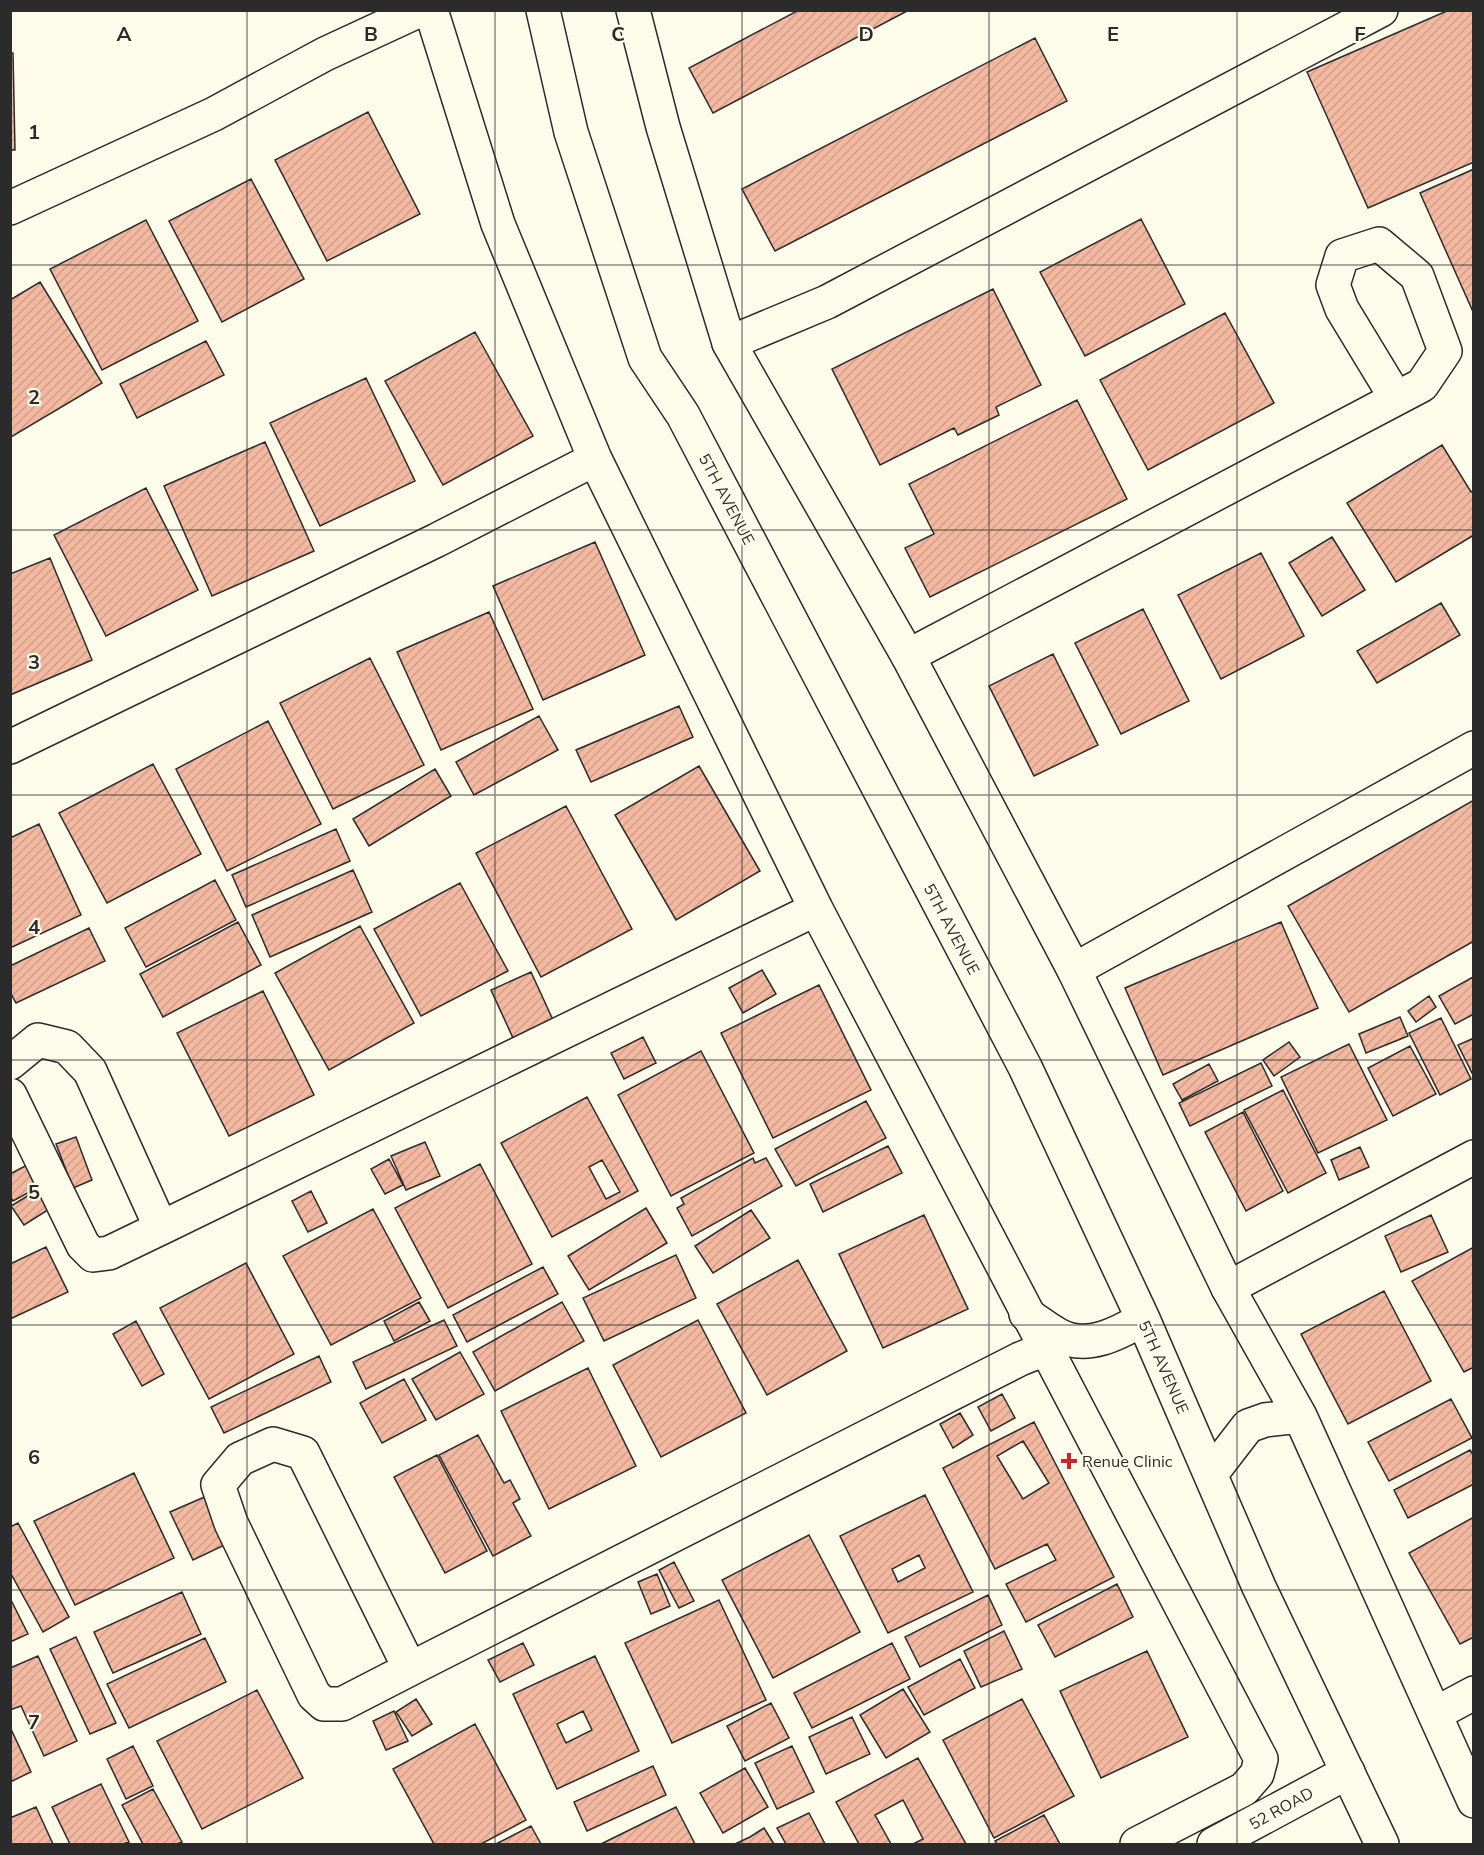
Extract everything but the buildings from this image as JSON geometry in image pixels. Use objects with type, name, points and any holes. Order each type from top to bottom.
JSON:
[{"type":"street","points":[[10,208],[214,114],[325,54],[420,10]]},
{"type":"street","points":[[431,10],[498,224],[595,459],[816,909],[1261,1760],[1257,1774],[1244,1789],[1137,1845]]},
{"type":"street","name":"5TH AVENUE","points":[[543,10],[571,132],[645,358],[683,415],[1024,1067],[1143,1318],[1259,1587],[1382,1845]]},
{"type":"street","points":[[633,10],[663,127],[729,343],[908,656],[1074,970],[1228,1288],[1300,1416],[1473,1801]]},
{"type":"street","points":[[729,343],[827,302],[1381,10]]},
{"type":"street","points":[[908,656],[1396,398]]},
{"type":"street","points":[[10,747],[437,540],[595,459]]},
{"type":"street","points":[[1074,970],[1473,748]]},
{"type":"street","points":[[10,1095],[83,1245],[93,1255],[109,1253],[816,909]]},
{"type":"street","points":[[10,1063],[38,1040],[67,1047],[90,1071],[161,1228]]},
{"type":"street","points":[[1228,1288],[1473,1157]]},
{"type":"street","points":[[1026,1314],[1060,1337],[1082,1341],[1116,1335],[1143,1318]]},
{"type":"street","points":[[410,1669],[303,1453],[273,1444],[240,1459],[218,1485],[231,1523],[314,1695],[324,1704],[342,1704],[1020,1359],[1045,1349]]},
{"type":"street","points":[[1211,1474],[1248,1425],[1265,1420],[1300,1416]]},
{"type":"street","points":[[1435,1714],[1473,1693]]},
{"type":"street","name":"52 ROAD","points":[[1214,1845],[1348,1772]]},
{"type":"place","name":"Renue Clinic","points":[[1069,1461]]}]
